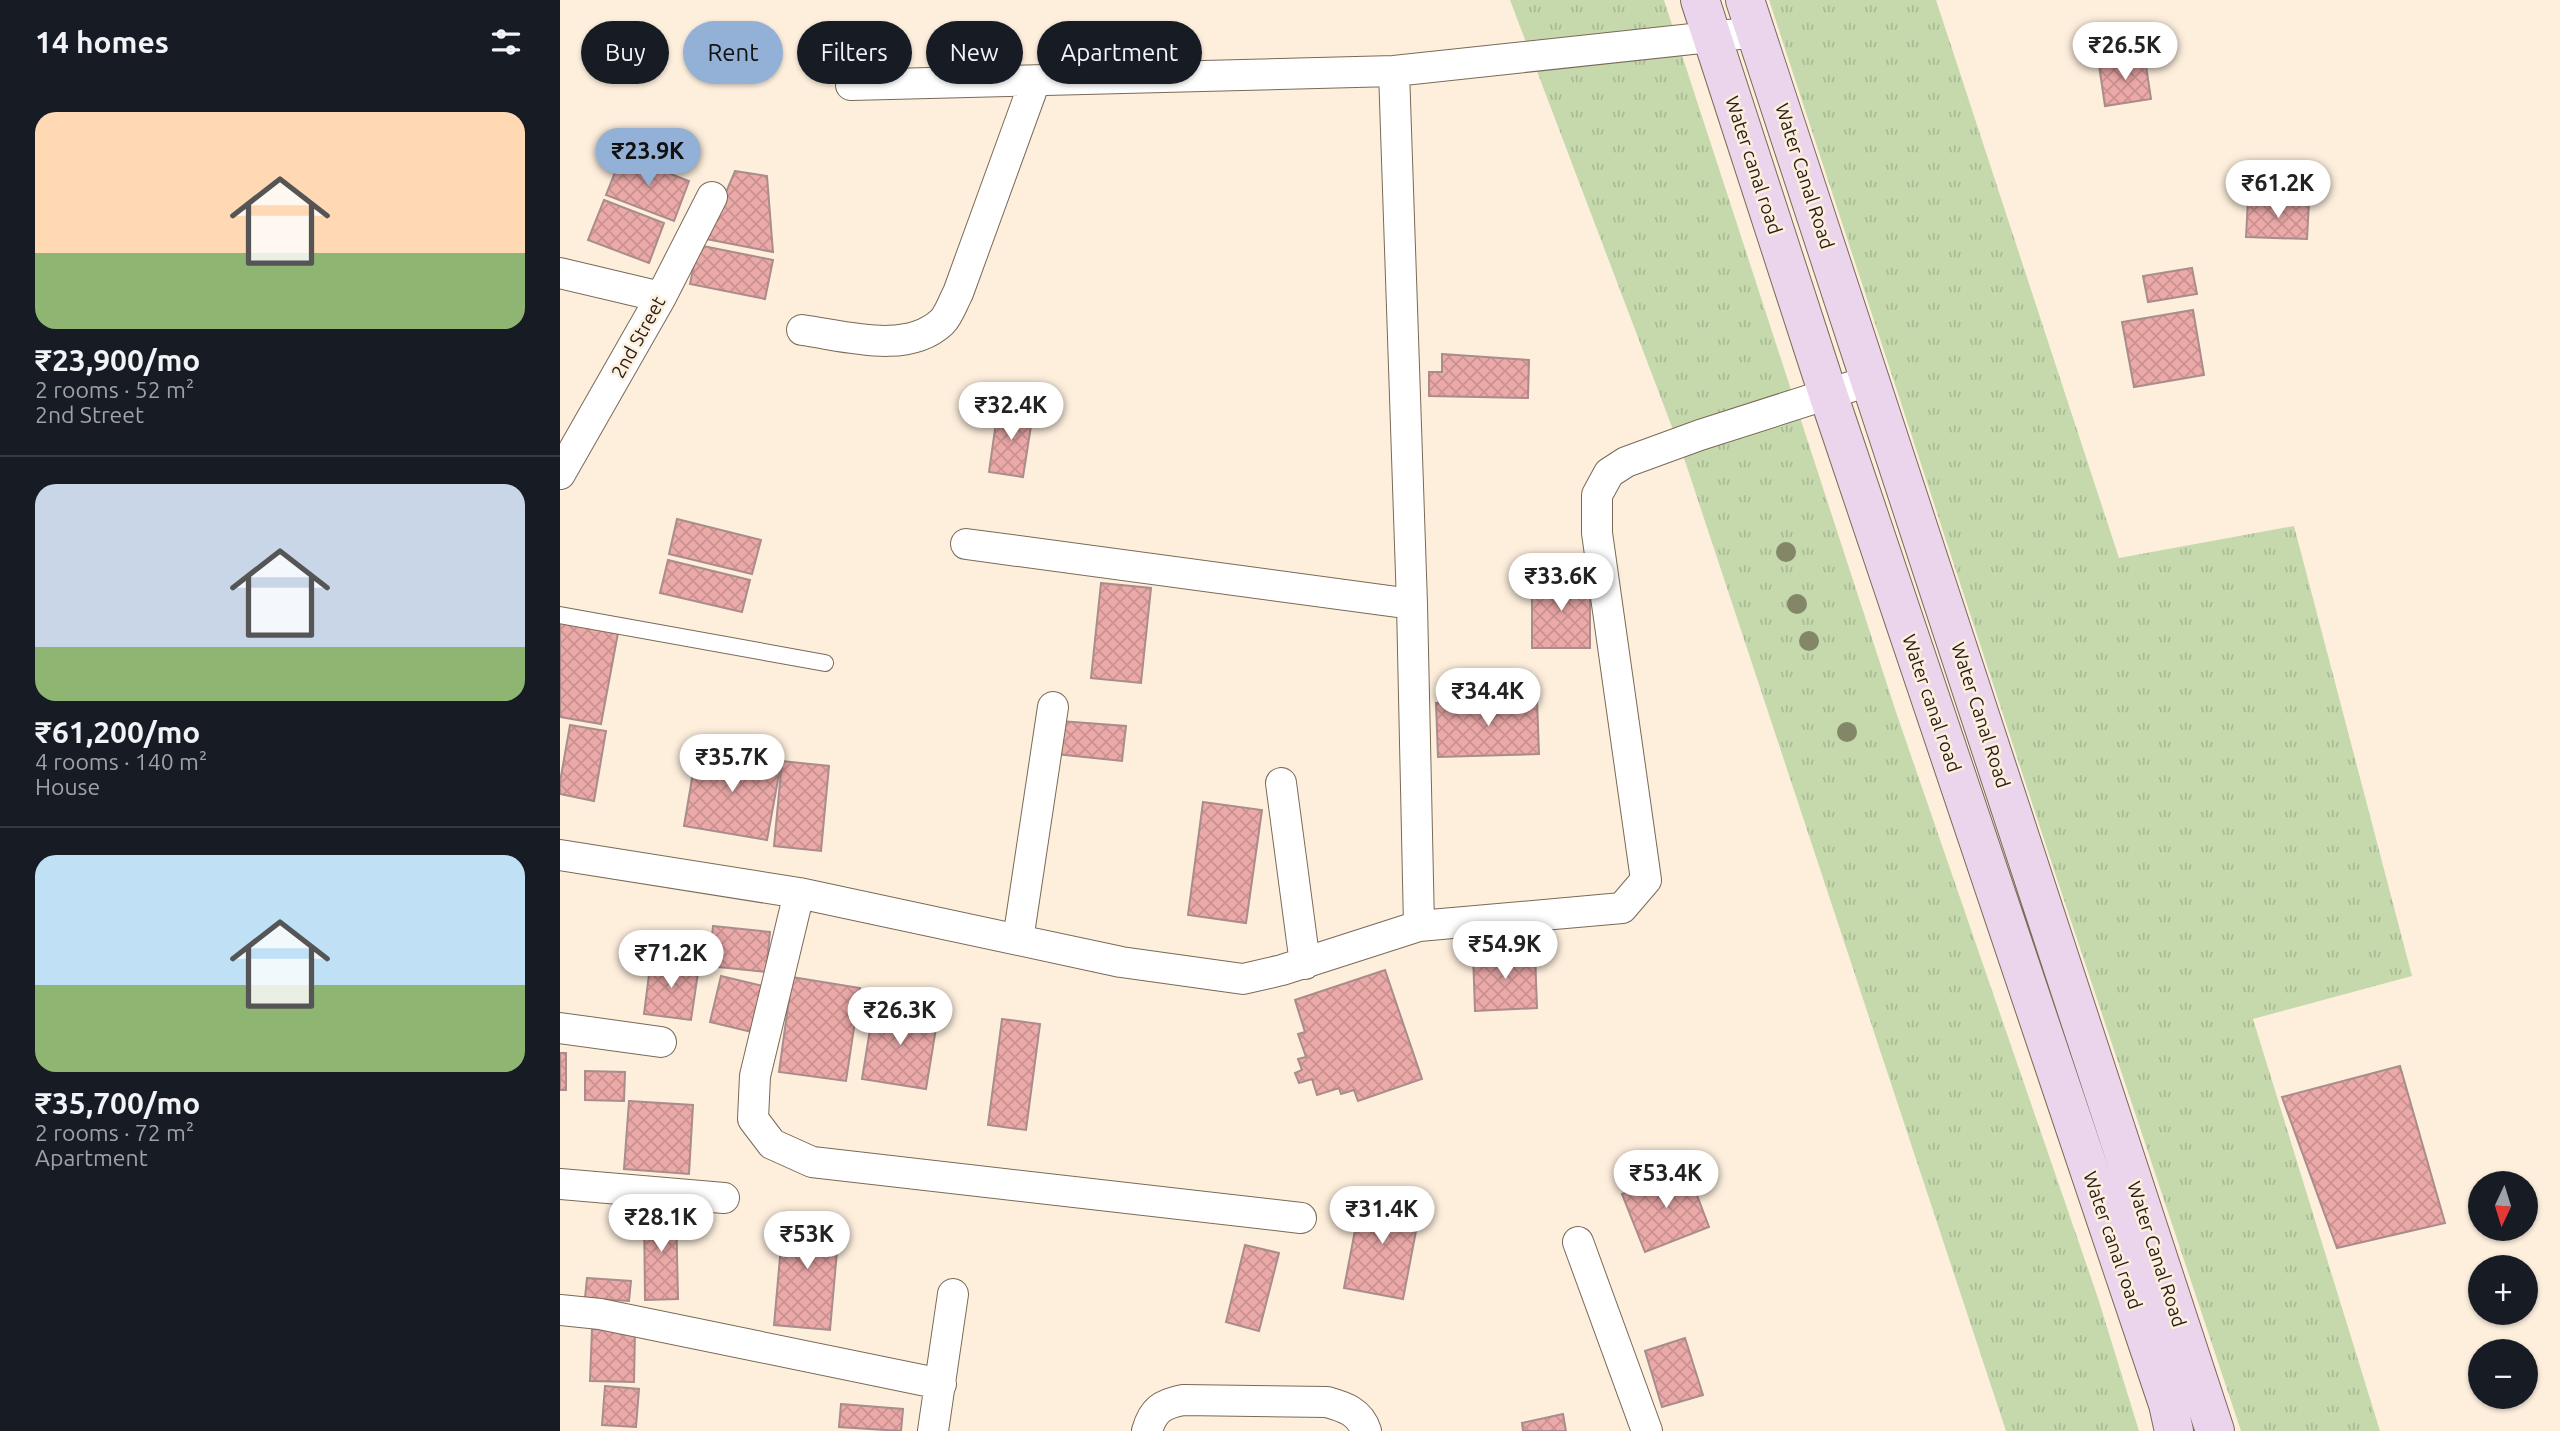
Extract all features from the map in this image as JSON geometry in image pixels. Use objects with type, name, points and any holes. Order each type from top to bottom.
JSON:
[{"type":"main road","name":"Water canal road","points":[[1700,0],[1828,394],[2171,1418]]},
{"type":"main road","name":"Water Canal Road","points":[[1751,16],[2215,1431]]},
{"type":"street","points":[[851,85],[1394,71],[1712,37],[1751,16]]},
{"type":"street","points":[[1394,71],[1412,604],[1419,926]]},
{"type":"street","points":[[802,330],[897,342],[922,337],[944,320],[958,293],[1035,81]]},
{"type":"street","name":"2nd Street","points":[[560,474],[661,297],[712,197]]},
{"type":"street","points":[[560,272],[661,297]]},
{"type":"street","points":[[560,855],[799,893],[1133,964],[1242,979],[1305,964],[1419,926],[1622,908],[1646,880],[1597,533],[1597,495],[1609,473],[1626,462],[1700,435],[1872,380]]},
{"type":"street","points":[[967,544],[1412,604]]},
{"type":"street","points":[[1018,940],[1052,707]]},
{"type":"street","points":[[1282,783],[1305,964]]},
{"type":"street","points":[[799,893],[755,1076],[753,1119],[772,1144],[812,1162],[1301,1218]]},
{"type":"street","points":[[560,1028],[662,1042]]},
{"type":"street","points":[[560,1184],[724,1198]]},
{"type":"street","points":[[1578,1242],[1647,1431]]},
{"type":"street","points":[[933,1431],[953,1294]]},
{"type":"street","points":[[560,1310],[600,1314],[941,1384]]},
{"type":"street","points":[[1146,1431],[1151,1417],[1162,1404],[1183,1400],[1327,1402],[1348,1408],[1360,1418],[1366,1431]]},
{"type":"lane","points":[[560,615],[825,663]]},
{"type":"green space","points":[[1510,0],[1664,0],[1896,712],[2098,1298],[2139,1431],[2006,1431],[1686,464]]},
{"type":"green space","points":[[1769,0],[1936,0],[2119,558],[2294,526],[2412,976],[2253,1019],[2380,1431],[2241,1431]]},
{"type":"building","points":[[2145,59],[2151,99],[2105,106],[2099,65]]},
{"type":"building","points":[[622,155],[689,181],[674,221],[606,195]]},
{"type":"building","points":[[735,171],[767,176],[773,252],[706,239]]},
{"type":"building","points":[[604,200],[664,223],[649,263],[588,240]]},
{"type":"building","points":[[2248,200],[2309,202],[2307,239],[2246,237]]},
{"type":"building","points":[[698,245],[773,260],[765,299],[690,284]]},
{"type":"building","points":[[2192,268],[2197,294],[2148,302],[2143,276]]},
{"type":"building","points":[[2193,310],[2204,375],[2134,387],[2122,322]]},
{"type":"building","points":[[1442,354],[1529,360],[1528,398],[1429,396],[1429,372],[1442,372]]},
{"type":"building","points":[[998,408],[1033,413],[1023,477],[989,472]]},
{"type":"building","points":[[677,519],[761,540],[752,574],[669,554]]},
{"type":"building","points":[[668,560],[750,580],[742,612],[660,593]]},
{"type":"building","points":[[1532,578],[1590,578],[1590,648],[1532,648]]},
{"type":"building","points":[[1101,583],[1151,588],[1141,683],[1091,678]]},
{"type":"building","points":[[560,622],[618,633],[601,724],[560,717]]},
{"type":"building","points":[[1537,700],[1539,754],[1438,757],[1436,703]]},
{"type":"building","points":[[1060,721],[1126,726],[1122,761],[1056,754]]},
{"type":"building","points":[[570,725],[606,731],[594,801],[560,794]]},
{"type":"building","points":[[697,749],[781,763],[767,840],[684,826]]},
{"type":"building","points":[[782,761],[829,766],[821,851],[774,846]]},
{"type":"building","points":[[1203,802],[1262,810],[1246,923],[1188,915]]},
{"type":"building","points":[[713,926],[770,932],[766,972],[709,966]]},
{"type":"building","points":[[1535,952],[1537,1008],[1475,1011],[1473,954]]},
{"type":"building","points":[[651,959],[699,966],[691,1020],[644,1014]]},
{"type":"building","points":[[1385,970],[1422,1079],[1358,1101],[1354,1090],[1341,1094],[1339,1088],[1317,1095],[1312,1079],[1299,1083],[1295,1073],[1302,1070],[1298,1059],[1306,1057],[1298,1034],[1305,1032],[1295,1000]]},
{"type":"building","points":[[721,976],[763,986],[752,1032],[710,1022]]},
{"type":"building","points":[[792,977],[860,988],[846,1081],[779,1072]]},
{"type":"building","points":[[874,1005],[938,1016],[926,1089],[862,1079]]},
{"type":"building","points":[[1002,1019],[1040,1024],[1026,1130],[988,1125]]},
{"type":"building","points":[[560,1053],[566,1053],[566,1090],[560,1090]]},
{"type":"building","points":[[2400,1066],[2445,1223],[2337,1248],[2282,1097]]},
{"type":"building","points":[[585,1071],[625,1072],[624,1101],[585,1100]]},
{"type":"building","points":[[629,1101],[693,1105],[689,1174],[624,1169]]},
{"type":"building","points":[[1687,1169],[1709,1227],[1645,1252],[1622,1194]]},
{"type":"building","points":[[1362,1194],[1421,1205],[1403,1299],[1344,1288]]},
{"type":"building","points":[[676,1208],[678,1299],[645,1300],[644,1209]]},
{"type":"building","points":[[784,1212],[840,1217],[830,1330],[774,1325]]},
{"type":"building","points":[[1245,1245],[1279,1253],[1259,1331],[1226,1322]]},
{"type":"building","points":[[587,1278],[631,1281],[629,1301],[585,1298]]},
{"type":"building","points":[[592,1329],[635,1330],[634,1382],[590,1381]]},
{"type":"building","points":[[1685,1338],[1703,1395],[1662,1407],[1645,1351]]},
{"type":"building","points":[[605,1386],[639,1389],[636,1427],[602,1425]]},
{"type":"building","points":[[841,1404],[903,1409],[901,1431],[839,1427]]},
{"type":"building","points":[[1563,1414],[1566,1431],[1523,1431],[1522,1423]]}]
